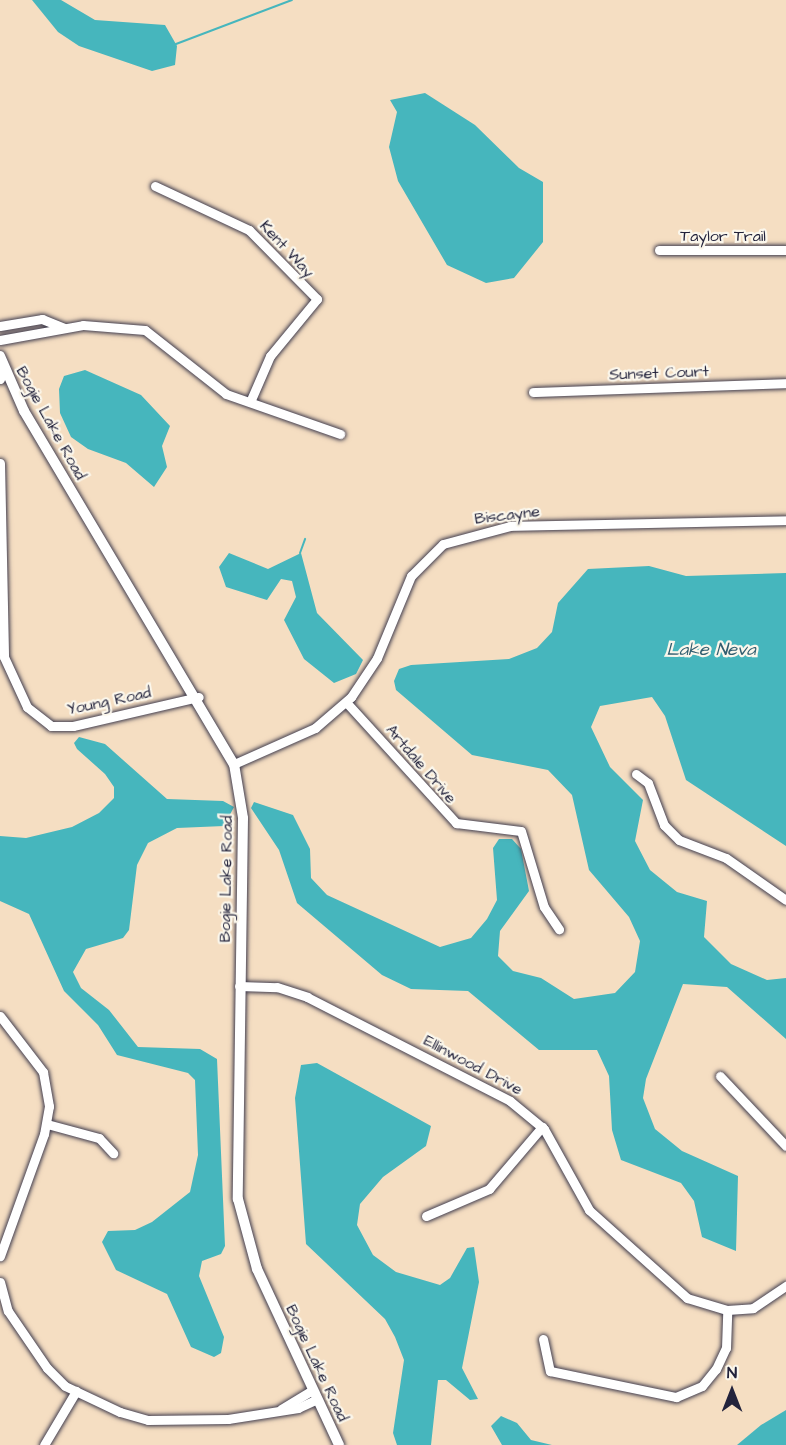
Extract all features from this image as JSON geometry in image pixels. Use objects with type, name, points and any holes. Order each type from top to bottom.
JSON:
[{"type":"main road","name":"Bogie Lake Road","points":[[0,356],[2,373],[199,697],[234,764],[243,818],[235,1153],[239,1207],[257,1269],[339,1445]]},
{"type":"street","name":"Kent Way","points":[[155,186],[249,230],[317,299],[270,356],[250,402]]},
{"type":"street","name":"Taylor Trail","points":[[659,250],[786,250]]},
{"type":"street","points":[[0,326],[42,319],[64,328]]},
{"type":"street","points":[[0,340],[64,328],[116,324],[145,330],[214,387],[340,434]]},
{"type":"street","name":"Sunset Court","points":[[533,392],[786,383]]},
{"type":"street","name":"Young Road","points":[[0,463],[4,657],[27,707],[51,726],[74,726],[199,697]]},
{"type":"street","name":"Biscayne","points":[[234,764],[315,728],[346,702],[377,658],[411,576],[443,544],[521,526],[786,520]]},
{"type":"street","name":"Artdale Drive","points":[[346,702],[456,823],[521,831],[544,907],[559,929]]},
{"type":"street","points":[[636,774],[648,783],[664,825],[679,840],[726,858],[786,900]]},
{"type":"street","name":"Ellinwood Drive","points":[[239,986],[277,987],[308,997],[510,1101],[542,1127],[589,1210],[673,1289],[703,1306],[728,1310],[767,1303],[786,1286]]},
{"type":"street","points":[[0,1016],[43,1072],[47,1124],[0,1256]]},
{"type":"street","points":[[720,1076],[786,1146]]},
{"type":"street","points":[[47,1124],[99,1138],[113,1153]]},
{"type":"street","points":[[426,1216],[489,1189],[542,1127]]},
{"type":"street","points":[[0,1282],[8,1311],[31,1347],[76,1391],[148,1420],[228,1419],[280,1411],[315,1395]]},
{"type":"street","points":[[543,1339],[550,1371],[676,1397],[702,1386],[716,1369],[726,1348],[728,1310]]},
{"type":"street","points":[[44,1445],[76,1391]]},
{"type":"water","points":[[32,0],[61,0],[95,20],[165,25],[177,46],[175,65],[152,71],[79,46],[58,32]]},
{"type":"water","points":[[425,93],[475,125],[519,168],[543,182],[543,242],[514,278],[486,283],[447,265],[398,181],[389,147],[397,112],[390,100]]},
{"type":"water","points":[[85,370],[141,395],[170,426],[162,446],[167,467],[154,487],[126,463],[88,449],[71,437],[60,413],[59,389],[64,376]]},
{"type":"water","points":[[229,553],[268,569],[301,553],[317,613],[363,660],[356,674],[334,683],[304,659],[284,620],[296,597],[292,581],[281,579],[267,600],[226,587],[219,567]]},
{"type":"water","name":"Lake Neva","points":[[649,566],[686,576],[786,573],[786,846],[686,780],[665,716],[652,697],[600,706],[591,727],[610,767],[643,800],[635,841],[650,870],[677,892],[707,901],[704,937],[731,964],[767,980],[786,978],[786,1039],[727,987],[683,984],[646,1079],[643,1098],[655,1129],[682,1151],[738,1176],[736,1251],[702,1237],[694,1201],[681,1183],[621,1160],[612,1130],[609,1076],[597,1050],[539,1050],[468,991],[411,989],[382,975],[297,903],[279,850],[251,808],[254,802],[293,815],[310,849],[311,878],[327,895],[440,947],[471,938],[487,919],[497,900],[493,848],[499,839],[512,839],[521,849],[529,891],[500,931],[498,956],[513,971],[541,978],[574,999],[615,993],[635,972],[640,941],[629,917],[589,870],[572,795],[548,770],[472,755],[396,690],[394,681],[399,669],[411,665],[509,659],[537,648],[552,632],[558,603],[588,569]]},
{"type":"water","points":[[79,737],[105,744],[167,799],[223,801],[234,807],[224,826],[177,828],[148,843],[137,865],[129,930],[123,938],[86,949],[73,972],[81,988],[109,1010],[138,1047],[200,1049],[217,1059],[225,1246],[221,1254],[202,1261],[199,1276],[224,1337],[221,1353],[214,1357],[191,1347],[167,1294],[116,1270],[102,1242],[108,1231],[135,1230],[152,1222],[190,1192],[198,1155],[195,1080],[188,1073],[117,1055],[98,1025],[64,991],[29,914],[0,901],[0,836],[26,838],[72,827],[99,813],[114,798],[114,787],[105,774],[77,749],[74,743]]},
{"type":"water","points":[[317,1063],[431,1126],[426,1146],[383,1177],[360,1204],[357,1225],[373,1255],[396,1272],[440,1285],[450,1278],[467,1248],[474,1247],[479,1282],[462,1368],[478,1399],[470,1400],[446,1380],[438,1380],[431,1445],[397,1445],[393,1433],[404,1360],[395,1337],[385,1319],[306,1244],[295,1098],[301,1065]]},
{"type":"water","points":[[786,1410],[786,1445],[737,1445],[761,1425]]},
{"type":"water","points":[[501,1416],[517,1423],[531,1440],[552,1445],[502,1445],[491,1426]]},
{"type":"waterway","points":[[176,44],[292,0]]},
{"type":"waterway","points":[[300,553],[305,539]]}]
